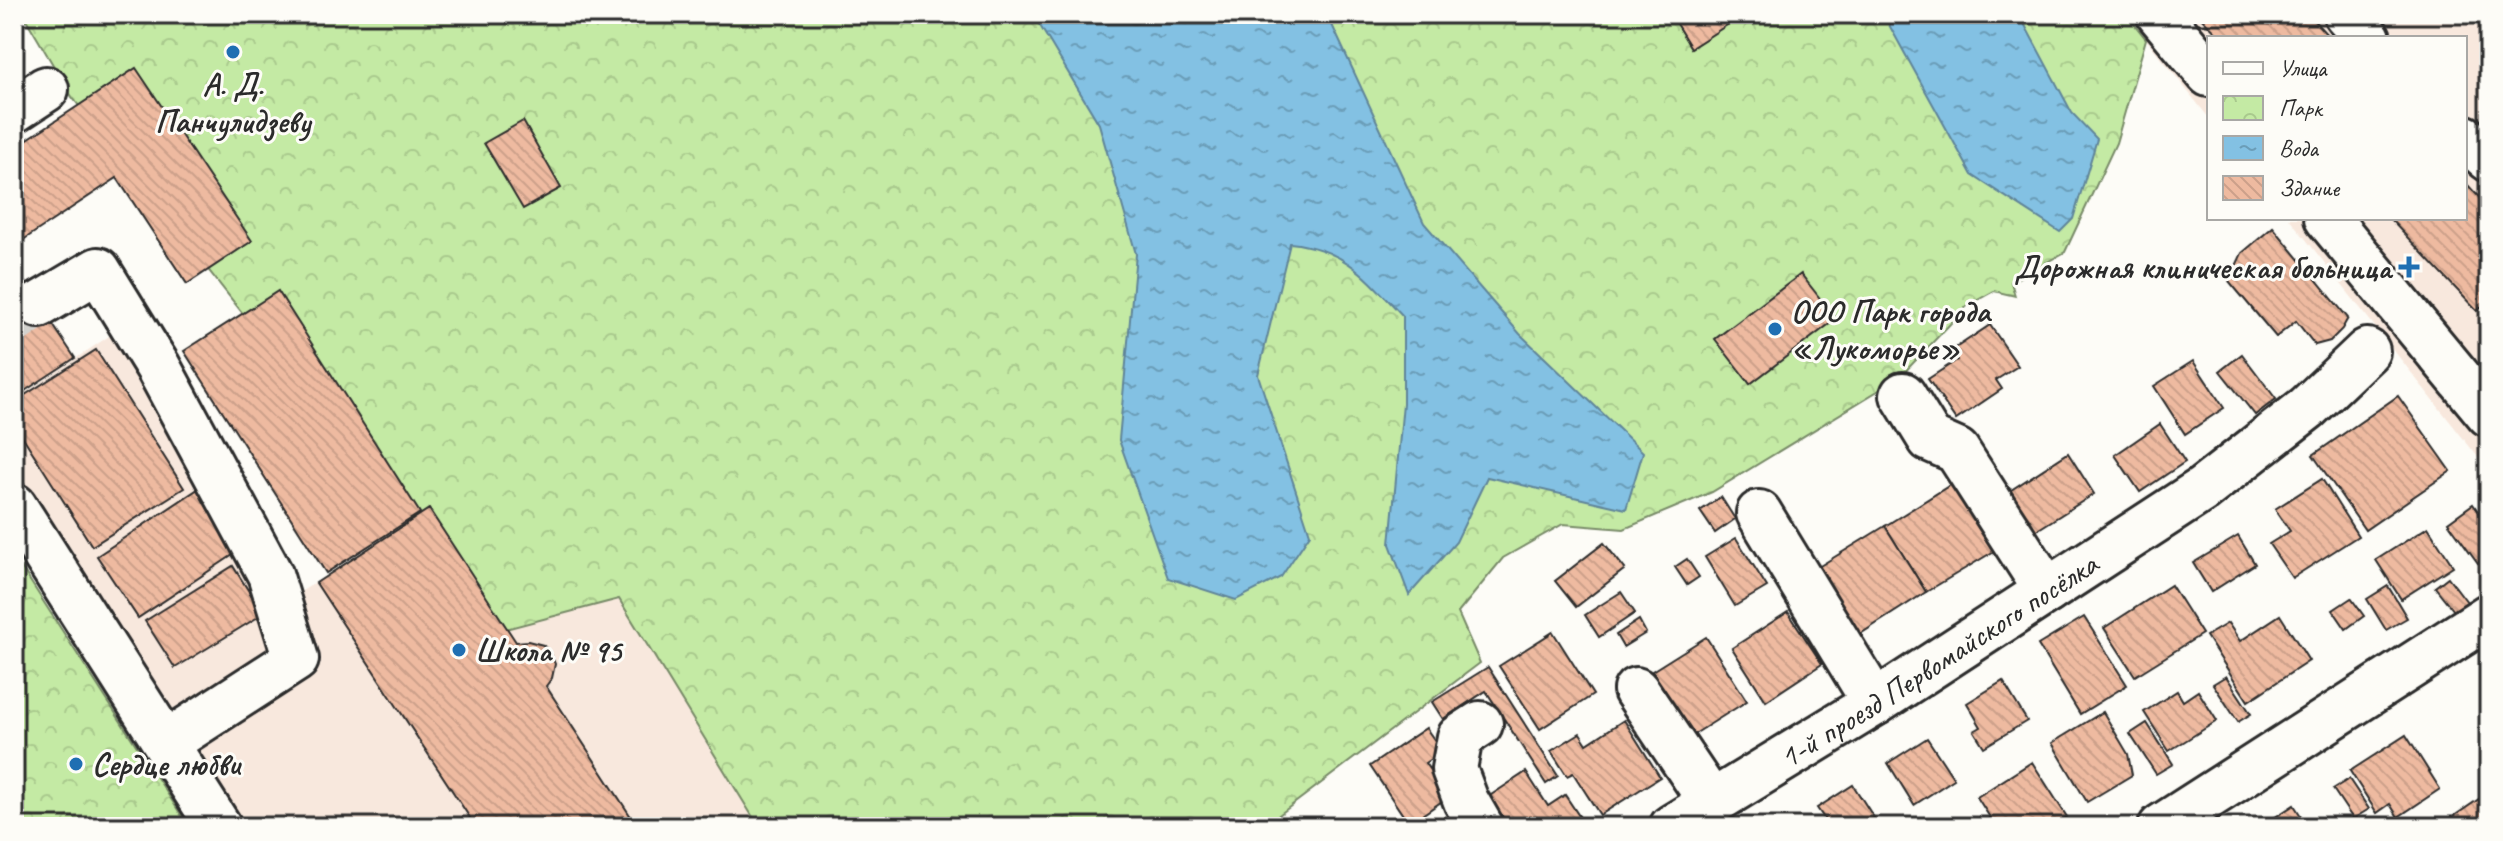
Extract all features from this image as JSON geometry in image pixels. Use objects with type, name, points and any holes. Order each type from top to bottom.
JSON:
[{"type":"street","points":[[2159,14],[2207,72]]},
{"type":"street","points":[[2346,14],[2366,36]]},
{"type":"street","points":[[2467,140],[2489,159]]},
{"type":"street","points":[[2329,220],[2489,414]]},
{"type":"street","points":[[39,305],[98,270],[158,367],[270,574],[296,659],[166,743]]},
{"type":"street","name":"1-й проезд Первомайского посёлка","points":[[1672,827],[1875,703],[2202,490],[2307,408],[2367,351]]},
{"type":"street","points":[[1903,395],[1930,439],[1957,451],[2047,591]]},
{"type":"street","points":[[14,506],[219,827]]},
{"type":"street","points":[[1759,513],[1875,703]]},
{"type":"street","points":[[2161,827],[2489,616]]},
{"type":"street","points":[[1636,690],[1712,803]]},
{"type":"street","points":[[1480,724],[1460,737],[1454,769],[1466,801],[1481,827]]},
{"type":"shaded area","name":"Дорожная клиническая больница","points":[[2126,14],[2489,14],[2489,471],[2291,220],[2467,220],[2467,36],[2207,36],[2207,115]]},
{"type":"shaded area","name":"Школа № 95","points":[[136,318],[269,612],[561,426],[821,827],[246,827],[14,466],[14,400]]},
{"type":"green space","points":[[23,14],[2126,14],[2146,39],[2116,143],[2065,252],[2011,282],[2015,296],[1994,291],[1967,306],[1899,378],[1712,492],[1624,529],[1563,524],[1503,558],[1458,613],[1480,663],[1263,827],[759,827],[619,599],[494,632],[72,97]]},
{"type":"green space","points":[[14,556],[189,827],[14,827]]},
{"type":"water","points":[[1033,14],[1327,14],[1424,223],[1520,334],[1643,452],[1626,509],[1487,477],[1456,542],[1409,595],[1390,544],[1403,403],[1403,316],[1366,278],[1341,259],[1309,246],[1290,243],[1258,375],[1310,534],[1281,577],[1236,600],[1168,578],[1119,440],[1136,254],[1099,124]]},
{"type":"water","points":[[1883,14],[2019,14],[2072,113],[2097,139],[2073,219],[2060,232],[1972,175]]},
{"type":"building","points":[[1670,14],[1732,14],[1735,20],[1691,48]]},
{"type":"building","points":[[2198,14],[2308,14],[2328,36],[2219,36]]},
{"type":"building","points":[[136,68],[252,241],[187,284],[117,178],[14,246],[14,148]]},
{"type":"building","points":[[523,121],[561,188],[523,209],[484,143]]},
{"type":"building","points":[[2467,184],[2489,208],[2489,300],[2477,311],[2391,220],[2467,220]]},
{"type":"building","points":[[2273,227],[2348,318],[2330,341],[2315,345],[2296,321],[2276,337],[2229,281],[2242,253]]},
{"type":"building","points":[[14,266],[75,358],[14,398]]},
{"type":"building","name":"ООО Парк города «Лукоморье»","points":[[1801,274],[1836,319],[1750,384],[1715,339]]},
{"type":"building","points":[[278,291],[420,513],[326,573],[184,351]]},
{"type":"building","points":[[1990,325],[2018,366],[1996,380],[2002,389],[1956,420],[1928,379],[1957,360],[1951,351]]},
{"type":"building","points":[[96,350],[184,488],[92,546],[14,423],[14,402]]},
{"type":"building","points":[[2242,354],[2276,399],[2255,415],[2220,371]]},
{"type":"building","points":[[2193,361],[2224,408],[2185,434],[2154,386]]},
{"type":"building","points":[[2398,396],[2451,471],[2365,530],[2313,455]]},
{"type":"building","points":[[2160,424],[2185,462],[2140,492],[2115,455]]},
{"type":"building","points":[[2068,453],[2094,494],[2034,532],[2008,492]]},
{"type":"building","points":[[2322,479],[2358,536],[2292,578],[2269,544],[2290,531],[2275,509]]},
{"type":"building","points":[[1955,482],[1996,550],[1926,592],[1885,526]]},
{"type":"building","points":[[204,485],[245,547],[138,618],[97,556]]},
{"type":"building","points":[[1721,497],[1735,519],[1715,533],[1700,511]]},
{"type":"building","points":[[2473,504],[2489,526],[2489,555],[2478,563],[2448,522]]},
{"type":"building","points":[[429,509],[516,642],[543,645],[551,654],[555,664],[552,678],[546,686],[637,826],[476,827],[316,583]]},
{"type":"building","points":[[1885,526],[1926,592],[1857,636],[1815,569]]},
{"type":"building","points":[[2428,527],[2453,566],[2401,599],[2376,560]]},
{"type":"building","points":[[2238,536],[2255,564],[2211,592],[2193,563]]},
{"type":"building","points":[[1736,538],[1767,587],[1735,606],[1705,557]]},
{"type":"building","points":[[1604,543],[1625,569],[1576,607],[1555,581]]},
{"type":"building","points":[[1687,559],[1699,577],[1687,585],[1675,567]]},
{"type":"building","points":[[233,566],[263,614],[175,668],[145,621]]},
{"type":"building","points":[[2448,577],[2467,602],[2454,611],[2435,587]]},
{"type":"building","points":[[2171,585],[2202,634],[2135,676],[2104,628]]},
{"type":"building","points":[[2388,586],[2407,618],[2386,630],[2367,599]]},
{"type":"building","points":[[1621,592],[1635,613],[1599,637],[1585,615]]},
{"type":"building","points":[[2351,598],[2364,616],[2346,629],[2333,610]]},
{"type":"building","points":[[1788,612],[1822,664],[1766,701],[1732,648]]},
{"type":"building","points":[[2280,615],[2309,661],[2248,701],[2206,636],[2228,623],[2240,641]]},
{"type":"building","points":[[2084,617],[2127,685],[2080,714],[2038,645]]},
{"type":"building","points":[[1639,620],[1646,633],[1623,647],[1616,635]]},
{"type":"building","points":[[1553,632],[1593,695],[1540,729],[1499,666]]},
{"type":"building","points":[[1706,637],[1747,701],[1693,735],[1652,671]]},
{"type":"building","points":[[1488,667],[1558,776],[1546,784],[1486,691],[1443,719],[1432,702]]},
{"type":"building","points":[[2226,676],[2251,714],[2238,722],[2213,684]]},
{"type":"building","points":[[2003,681],[2027,721],[1984,747],[1974,731],[1981,727],[1967,703]]},
{"type":"building","points":[[2177,691],[2183,701],[2198,691],[2217,721],[2169,751],[2144,712]]},
{"type":"building","points":[[2103,712],[2128,754],[2132,775],[2087,802],[2052,743]]},
{"type":"building","points":[[1624,720],[1660,777],[1600,815],[1573,773],[1567,776],[1551,751],[1580,733],[1587,744]]},
{"type":"building","points":[[2147,723],[2173,764],[2156,774],[2130,734]]},
{"type":"building","points":[[1426,728],[1442,751],[1425,763],[1448,797],[1409,824],[1370,766]]},
{"type":"building","points":[[2406,735],[2440,789],[2398,817],[2390,804],[2377,813],[2350,771]]},
{"type":"building","points":[[1927,738],[1954,779],[1914,805],[1888,763]]},
{"type":"building","points":[[2032,762],[2067,817],[2051,827],[1996,827],[1977,797]]},
{"type":"building","points":[[1526,772],[1548,806],[1565,795],[1583,822],[1575,827],[1503,827],[1485,799]]},
{"type":"building","points":[[2349,779],[2369,809],[2353,819],[2333,789]]},
{"type":"building","points":[[1853,785],[1876,821],[1866,827],[1830,827],[1817,808]]},
{"type":"building","points":[[2479,799],[2489,815],[2489,827],[2438,827]]},
{"type":"building","points":[[2294,805],[2308,827],[2260,827]]},
{"type":"tunnel","points":[[14,322],[39,305]]},
{"type":"place","name":"А. Д. Панчулидзеву","points":[[233,52]]},
{"type":"place","name":"Дорожная клиническая больница","points":[[2409,267]]},
{"type":"place","name":"ООО Парк города «Лукоморье»","points":[[1775,329]]},
{"type":"place","name":"Школа № 95","points":[[459,650]]},
{"type":"place","name":"Сердце любви","points":[[76,764]]}]
